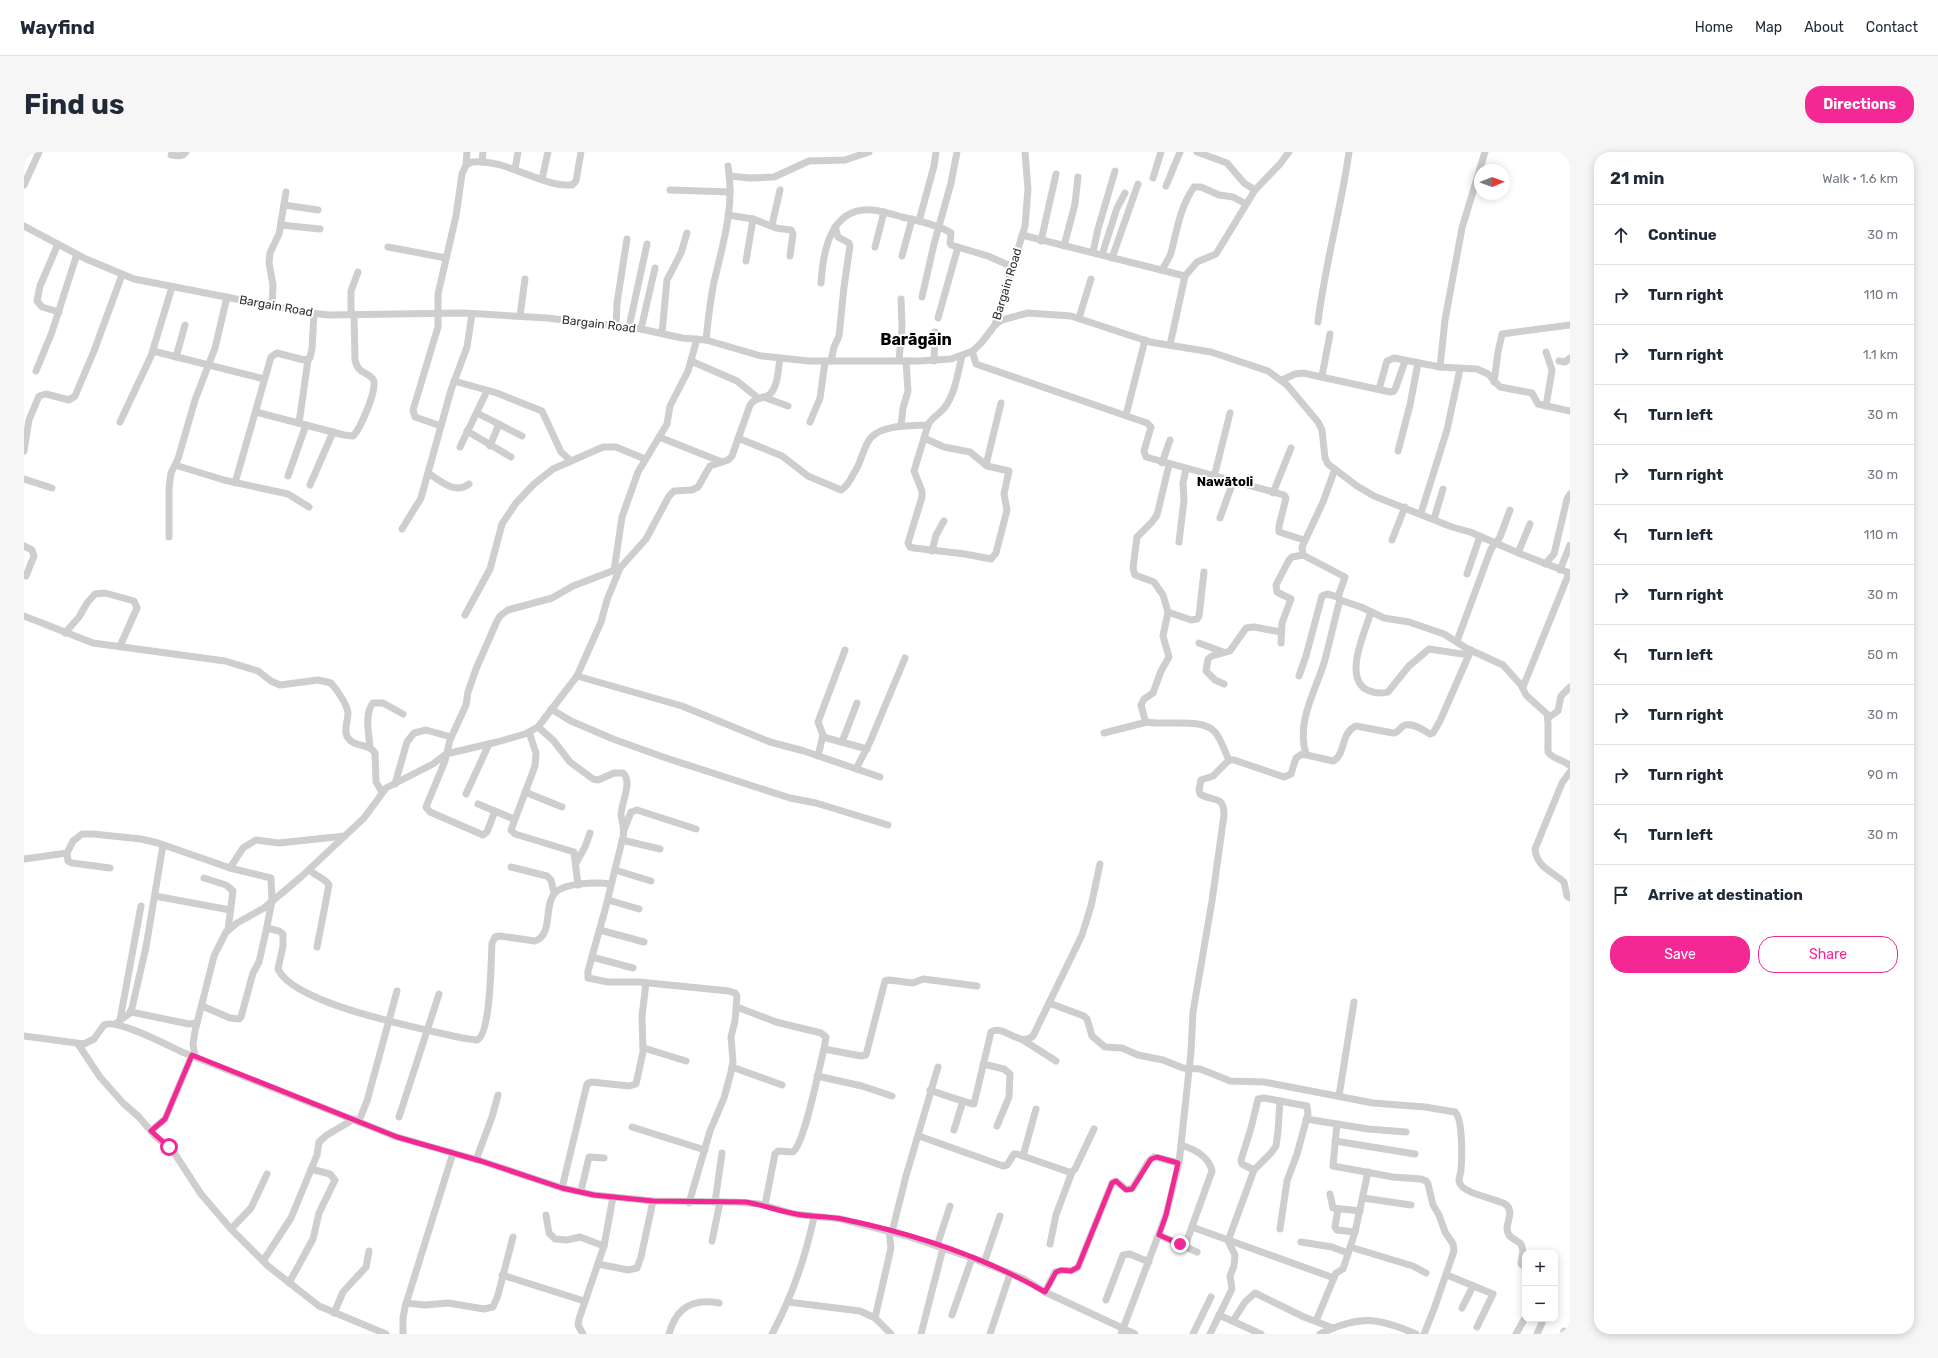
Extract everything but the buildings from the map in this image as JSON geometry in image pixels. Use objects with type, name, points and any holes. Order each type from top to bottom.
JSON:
[{"type":"street","points":[[24,185],[39,152]]},
{"type":"street","points":[[171,155],[183,155],[186,152]]},
{"type":"street","points":[[441,426],[415,418],[413,410],[436,335],[438,320],[438,294],[456,216],[462,174],[466,165],[467,152]]},
{"type":"street","points":[[482,162],[483,152]]},
{"type":"street","points":[[515,169],[518,152]]},
{"type":"street","points":[[542,179],[548,152]]},
{"type":"street","points":[[466,165],[472,162],[482,162],[515,169],[542,179],[572,185],[576,181],[581,152]]},
{"type":"street","points":[[730,176],[750,178],[774,177],[809,161],[845,160],[869,152]]},
{"type":"street","points":[[902,256],[934,166],[936,152]]},
{"type":"street","points":[[922,297],[951,184],[957,152]]},
{"type":"street","name":"Bargain Road","points":[[24,226],[77,254],[122,275],[172,287],[272,307],[314,313],[438,313],[520,316],[629,327],[706,340],[749,354],[780,359],[828,362],[902,360],[934,361],[962,356],[972,351],[982,342],[995,325],[1022,235],[1028,190],[1025,152]]},
{"type":"street","points":[[1153,178],[1161,152]]},
{"type":"street","points":[[1166,186],[1180,152]]},
{"type":"street","points":[[1197,152],[1227,163],[1244,183],[1255,190]]},
{"type":"street","points":[[1318,322],[1325,272],[1350,152]]},
{"type":"street","points":[[1440,367],[1446,320],[1462,228],[1486,152]]},
{"type":"street","points":[[1170,345],[1185,276],[1198,262],[1216,254],[1255,190],[1287,153]]},
{"type":"street","points":[[706,340],[713,291],[724,246],[728,215],[730,176],[728,166]]},
{"type":"street","points":[[1093,252],[1115,171]]},
{"type":"street","points":[[1041,241],[1056,174]]},
{"type":"street","points":[[1064,246],[1075,204],[1078,177]]},
{"type":"street","points":[[1112,258],[1138,184]]},
{"type":"street","points":[[1162,270],[1171,252],[1174,235],[1182,210],[1194,187],[1202,187],[1219,195],[1233,197],[1246,204]]},
{"type":"street","points":[[670,190],[730,192]]},
{"type":"street","points":[[772,225],[780,190]]},
{"type":"street","points":[[272,307],[273,285],[270,253],[278,237],[286,192]]},
{"type":"street","points":[[1102,255],[1117,208],[1125,193]]},
{"type":"street","points":[[284,205],[318,210]]},
{"type":"street","points":[[821,283],[826,249],[829,237],[835,227],[846,217],[856,213],[872,210],[915,220],[939,228],[950,233],[950,243],[988,256],[1013,267]]},
{"type":"street","points":[[875,247],[884,212]]},
{"type":"street","points":[[728,215],[753,218],[792,231],[790,256]]},
{"type":"street","points":[[746,261],[753,218]]},
{"type":"street","points":[[281,225],[320,229]]},
{"type":"street","points":[[810,422],[820,398],[828,362],[839,336],[850,246],[846,241],[838,237],[835,232],[835,227]]},
{"type":"street","points":[[662,333],[668,280],[681,253],[687,233]]},
{"type":"street","points":[[1022,235],[1185,276]]},
{"type":"street","points":[[616,326],[617,303],[627,239]]},
{"type":"street","points":[[58,244],[40,286],[37,301],[42,307],[59,312]]},
{"type":"street","points":[[629,327],[647,244]]},
{"type":"street","points":[[388,247],[446,258]]},
{"type":"street","points":[[938,318],[958,247]]},
{"type":"street","points":[[36,371],[59,312],[77,254]]},
{"type":"street","points":[[641,329],[654,268]]},
{"type":"street","points":[[256,412],[353,436],[375,389],[373,380],[359,371],[356,367],[351,291],[358,272]]},
{"type":"street","points":[[24,451],[29,420],[39,396],[46,394],[69,400],[75,396],[94,351],[122,275]]},
{"type":"street","points":[[520,316],[525,279]]},
{"type":"street","points":[[1079,318],[1090,279]]},
{"type":"street","points":[[120,422],[153,351],[172,287]]},
{"type":"street","points":[[169,537],[169,488],[171,473],[175,465],[195,400],[217,343],[227,298]]},
{"type":"street","points":[[900,426],[908,391],[902,360],[901,299]]},
{"type":"street","points":[[288,476],[302,424],[308,360],[312,354],[314,313]]},
{"type":"street","points":[[995,325],[1002,320],[1028,313],[1053,314],[1079,318],[1145,340],[1194,348],[1231,358],[1268,371],[1282,380],[1318,422],[1322,430],[1325,458],[1335,469],[1364,491],[1570,573],[1554,606],[1523,687]]},
{"type":"street","points":[[402,529],[420,498],[454,381],[467,347],[472,314]]},
{"type":"street","points":[[176,357],[185,325]]},
{"type":"street","points":[[1494,382],[1502,334],[1570,325]]},
{"type":"street","points":[[934,332],[934,361]]},
{"type":"street","points":[[1322,376],[1330,334]]},
{"type":"street","points":[[228,930],[237,923],[256,914],[310,870],[368,813],[382,792],[433,764],[446,754],[489,744],[529,732],[538,727],[577,676],[601,622],[617,569],[622,517],[638,472],[667,424],[670,406],[678,392],[691,361],[697,339]]},
{"type":"street","points":[[1126,415],[1145,340]]},
{"type":"street","points":[[153,351],[264,379]]},
{"type":"street","points":[[972,351],[976,364],[1061,395],[1126,415],[1150,425],[1151,430],[1144,455],[1146,457],[1165,464],[1286,496],[1279,532],[1304,540]]},
{"type":"street","points":[[1546,352],[1552,370],[1546,406]]},
{"type":"street","points":[[235,483],[264,379],[274,354],[281,353],[308,360]]},
{"type":"street","points":[[924,438],[944,447],[970,452],[992,468],[1006,469],[1009,471],[1004,494],[1007,510],[994,557],[991,559],[965,554],[914,548],[910,547],[908,543],[922,497],[922,491],[914,471],[924,438],[928,425],[931,420],[942,411],[950,398],[962,356]]},
{"type":"street","points":[[1379,389],[1387,362],[1394,358],[1440,367],[1483,371],[1500,386],[1508,389],[1532,393],[1536,403],[1570,411]]},
{"type":"street","points":[[1559,361],[1566,362],[1570,358]]},
{"type":"street","points":[[496,811],[487,832],[483,835],[427,810],[426,804],[442,770],[451,737],[466,705],[470,685],[476,669],[500,616],[508,610],[552,598],[573,586],[617,569],[646,539],[669,496],[674,491],[692,490],[698,487],[710,466],[723,462],[732,456],[750,405],[760,397],[769,394],[774,389],[780,359]]},
{"type":"street","points":[[691,361],[734,379],[760,397],[788,406]]},
{"type":"street","points":[[1282,380],[1295,374],[1304,373],[1394,391],[1405,361]]},
{"type":"street","points":[[1398,450],[1410,405],[1418,363]]},
{"type":"street","points":[[1421,513],[1447,430],[1460,369]]},
{"type":"street","points":[[454,381],[487,390],[542,411],[561,452],[571,461]]},
{"type":"street","points":[[460,447],[487,390]]},
{"type":"street","points":[[986,465],[1001,403]]},
{"type":"street","points":[[477,413],[522,436]]},
{"type":"street","points":[[1214,477],[1230,413]]},
{"type":"street","points":[[490,446],[499,424]]},
{"type":"street","points":[[738,438],[782,456],[808,476],[841,490],[854,474],[861,462],[868,441],[873,435],[900,426],[928,425]]},
{"type":"street","points":[[467,431],[490,446],[511,457]]},
{"type":"street","points":[[310,485],[333,432]]},
{"type":"street","points":[[659,437],[678,446],[723,462]]},
{"type":"street","points":[[1148,722],[1143,712],[1142,702],[1152,693],[1161,671],[1169,657],[1163,636],[1168,612],[1159,587],[1154,582],[1135,575],[1133,568],[1137,537],[1152,522],[1156,515],[1170,440]]},
{"type":"street","points":[[465,615],[490,569],[498,535],[507,516],[534,484],[553,468],[603,446],[609,446],[645,459]]},
{"type":"street","points":[[1274,493],[1290,448]]},
{"type":"street","points":[[175,465],[235,483],[288,494],[309,507]]},
{"type":"street","points":[[1179,542],[1184,500],[1183,483],[1186,469]]},
{"type":"street","points":[[1303,555],[1301,550],[1304,540],[1323,502],[1335,469]]},
{"type":"street","points":[[428,473],[455,489],[463,489],[469,484]]},
{"type":"street","points":[[24,479],[52,488]]},
{"type":"street","points":[[1220,518],[1233,482]]},
{"type":"street","points":[[1434,519],[1443,489]]},
{"type":"street","points":[[1546,564],[1554,554],[1567,499],[1570,494]]},
{"type":"street","points":[[1392,540],[1405,507]]},
{"type":"street","points":[[1457,641],[1495,543],[1500,536],[1510,510]]},
{"type":"street","points":[[932,551],[936,535],[944,520]]},
{"type":"street","points":[[1518,553],[1530,524]]},
{"type":"street","points":[[1467,574],[1480,536]]},
{"type":"street","points":[[1560,570],[1570,544]]},
{"type":"street","points":[[24,546],[32,550],[34,556],[26,576]]},
{"type":"street","points":[[1281,643],[1283,619],[1291,599],[1277,592],[1276,584],[1289,560],[1292,557],[1303,555],[1345,577],[1324,664],[1307,710],[1303,738],[1306,754]]},
{"type":"street","points":[[1168,612],[1191,620],[1197,619],[1199,616],[1204,572]]},
{"type":"street","points":[[65,633],[79,617],[95,594],[105,593],[134,601],[137,604],[137,608],[120,646]]},
{"type":"street","points":[[1299,676],[1306,656],[1322,596],[1325,594],[1361,607],[1384,618],[1428,628],[1457,641],[1470,653]]},
{"type":"street","points":[[1371,612],[1355,669],[1359,683],[1367,690],[1380,693],[1388,692],[1409,666],[1429,649],[1470,653],[1504,665],[1523,687],[1526,695],[1544,709],[1548,718],[1548,752],[1550,755],[1570,766]]},
{"type":"street","points":[[24,616],[92,643],[221,660],[258,671],[271,681],[280,685],[318,680],[326,681],[331,683],[347,708],[346,730],[348,738],[355,744],[370,747]]},
{"type":"street","points":[[1224,684],[1210,676],[1206,666],[1208,660],[1212,656],[1226,653],[1233,648],[1246,628],[1254,627],[1281,632]]},
{"type":"street","points":[[1199,643],[1226,653]]},
{"type":"street","points":[[818,756],[823,737],[818,722],[845,650]]},
{"type":"street","points":[[1122,1331],[1166,1215],[1181,1145],[1190,1068],[1194,1004],[1212,901],[1224,815],[1223,805],[1220,801],[1200,794],[1201,780],[1213,776],[1229,760],[1234,760],[1288,777],[1291,774],[1299,755],[1306,754],[1329,761],[1336,760],[1348,732],[1356,726],[1396,733],[1404,726],[1412,724],[1430,734],[1433,733],[1440,721],[1470,653]]},
{"type":"street","points":[[856,769],[867,749],[906,658]]},
{"type":"street","points":[[577,676],[682,706],[770,742],[818,756],[880,777]]},
{"type":"street","points":[[1548,718],[1558,711],[1561,696],[1570,688]]},
{"type":"street","points":[[382,792],[377,786],[375,753],[370,747],[368,714],[373,703],[383,703],[403,714]]},
{"type":"street","points":[[842,742],[857,703]]},
{"type":"street","points":[[551,710],[613,739],[666,758],[790,798],[816,803],[888,825]]},
{"type":"street","points":[[1104,733],[1148,722],[1185,723],[1210,728],[1218,737],[1229,760]]},
{"type":"street","points":[[538,727],[553,740],[570,762],[593,779],[604,779],[618,772],[625,775],[626,786],[621,814],[624,830]]},
{"type":"street","points":[[395,784],[407,742],[414,733],[426,730],[451,737]]},
{"type":"street","points":[[529,732],[536,760],[536,766],[514,819],[511,830],[515,834],[571,850],[576,856],[578,884]]},
{"type":"street","points":[[823,737],[867,749]]},
{"type":"street","points":[[466,794],[489,744]]},
{"type":"street","points":[[1570,772],[1562,783],[1535,848],[1538,860],[1546,870],[1564,882],[1567,896],[1570,898]]},
{"type":"street","points":[[525,792],[562,807]]},
{"type":"street","points":[[478,804],[514,819]]},
{"type":"street","points":[[689,1203],[705,1150],[726,1091],[732,1067],[731,1037],[737,1007],[737,996],[735,993],[729,991],[646,983],[608,982],[590,980],[588,976],[608,900],[624,830],[631,812],[637,810],[696,829]]},
{"type":"street","points":[[576,864],[581,856],[590,833]]},
{"type":"street","points":[[110,868],[72,863],[68,861],[67,852],[73,841],[82,834],[141,839],[230,868],[271,878],[272,901],[267,928],[259,962],[253,973],[241,1017],[239,1019],[230,1018],[202,1006]]},
{"type":"street","points":[[230,868],[243,848],[256,840],[279,843],[345,836]]},
{"type":"street","points":[[622,840],[660,849]]},
{"type":"street","points":[[118,1022],[131,1012],[146,948],[163,845]]},
{"type":"street","points":[[24,859],[67,852]]},
{"type":"street","points":[[1023,1040],[1029,1039],[1033,1036],[1082,935],[1091,906],[1100,864]]},
{"type":"street","points":[[267,928],[279,931],[283,934],[283,946],[278,969],[290,982],[334,1005],[462,1038],[480,1038],[489,1002],[492,943],[495,938],[500,936],[535,941],[539,940],[545,930],[554,893],[551,880],[547,876],[511,867]]},
{"type":"street","points":[[310,870],[317,877],[325,880],[329,886],[317,947]]},
{"type":"street","points":[[615,870],[651,881]]},
{"type":"street","points":[[151,1131],[165,1119],[194,1056],[193,1044],[197,1023],[214,956],[228,930],[233,898],[232,890],[226,885],[204,878]]},
{"type":"street","points":[[554,893],[578,884],[591,882],[611,884]]},
{"type":"street","points":[[155,896],[230,910]]},
{"type":"street","points":[[608,900],[639,909]]},
{"type":"street","points":[[118,1022],[142,906]]},
{"type":"street","points":[[600,930],[644,942]]},
{"type":"street","points":[[592,957],[633,968]]},
{"type":"street","points":[[824,1048],[861,1056],[866,1055],[880,1004],[883,984],[887,980],[909,983],[923,979],[977,986]]},
{"type":"street","points":[[562,1188],[587,1084],[591,1082],[634,1086],[638,1080],[644,1048],[642,1028],[646,983]]},
{"type":"street","points":[[263,1261],[291,1218],[317,1155],[320,1142],[328,1135],[357,1120],[367,1101],[397,991]]},
{"type":"street","points":[[399,1117],[439,994]]},
{"type":"street","points":[[1339,1096],[1354,1002]]},
{"type":"street","points":[[1049,1003],[1084,1016],[1087,1019],[1092,1036],[1105,1047],[1113,1049],[1122,1048],[1138,1056],[1157,1059],[1176,1066],[1213,1074],[1230,1081],[1264,1082],[1373,1103],[1425,1106],[1455,1112],[1458,1114],[1462,1154],[1459,1182],[1471,1192],[1503,1203],[1508,1208],[1510,1212],[1507,1233],[1509,1236],[1522,1244],[1523,1250]]},
{"type":"street","points":[[737,1007],[776,1022],[821,1033],[826,1037],[809,1112],[797,1147],[793,1152],[778,1151],[776,1154],[765,1206]]},
{"type":"street","points":[[131,1012],[189,1024],[197,1023]]},
{"type":"street","points":[[24,1036],[84,1044],[94,1039],[107,1023],[118,1022],[194,1056],[397,1137],[476,1160],[562,1188],[613,1197],[653,1201],[689,1203],[746,1202],[794,1214],[841,1219],[891,1232],[972,1258],[1028,1281],[1045,1292],[1122,1331],[1134,1334]]},
{"type":"street","points":[[930,1090],[972,1104],[976,1101],[991,1032],[999,1030],[1023,1040],[1056,1061]]},
{"type":"street","points":[[78,1044],[100,1077],[123,1103],[173,1151],[201,1194],[263,1261],[315,1304],[386,1334]]},
{"type":"street","points":[[644,1048],[686,1061]]},
{"type":"street","points":[[983,1064],[1004,1069],[1010,1074],[1009,1097],[996,1126]]},
{"type":"street","points":[[732,1067],[782,1085]]},
{"type":"street","points":[[875,1318],[891,1248],[891,1232],[906,1176],[919,1136],[930,1090],[938,1067]]},
{"type":"street","points":[[817,1076],[862,1086],[892,1096]]},
{"type":"street","points":[[476,1160],[492,1118],[498,1095]]},
{"type":"street","points":[[1254,1170],[1242,1164],[1241,1160],[1253,1122],[1256,1101],[1260,1098],[1307,1106],[1308,1109],[1306,1119],[1297,1154],[1287,1181],[1280,1228]]},
{"type":"street","points":[[954,1130],[963,1101]]},
{"type":"street","points":[[1210,1334],[1232,1289],[1230,1276],[1234,1266],[1235,1255],[1228,1240],[1254,1170],[1276,1146],[1280,1101]]},
{"type":"street","points":[[1022,1156],[1036,1109]]},
{"type":"street","points":[[1306,1119],[1406,1132]]},
{"type":"street","points":[[1337,1124],[1333,1166],[1393,1177],[1421,1179],[1426,1181],[1433,1205],[1439,1215],[1445,1232],[1453,1244],[1454,1251],[1447,1275],[1424,1334]]},
{"type":"street","points":[[632,1127],[705,1150]]},
{"type":"street","points":[[1050,1244],[1056,1215],[1072,1172],[1094,1129]]},
{"type":"street","points":[[919,1136],[1004,1166],[1007,1165],[1014,1154],[1072,1172]]},
{"type":"street","points":[[1335,1141],[1415,1154]]},
{"type":"street","points":[[1181,1145],[1189,1147],[1200,1155],[1208,1162],[1212,1171],[1185,1246]]},
{"type":"street","points":[[403,1334],[403,1318],[406,1303],[452,1153]]},
{"type":"street","points":[[712,1241],[718,1202],[722,1153]]},
{"type":"street","points":[[581,1191],[589,1157],[604,1158]]},
{"type":"street","points":[[1045,1292],[1056,1272],[1061,1270],[1071,1271],[1078,1267],[1112,1183],[1116,1181],[1126,1190],[1132,1189],[1148,1162],[1154,1157],[1178,1163]]},
{"type":"street","points":[[289,1283],[313,1239],[319,1213],[335,1180],[330,1174],[311,1169]]},
{"type":"street","points":[[1316,1321],[1336,1273],[1343,1268],[1355,1232],[1368,1172]]},
{"type":"street","points":[[232,1229],[251,1208],[267,1174]]},
{"type":"street","points":[[1330,1194],[1331,1207],[1360,1211]]},
{"type":"street","points":[[583,1334],[578,1325],[584,1301],[604,1246],[613,1197]]},
{"type":"street","points":[[1363,1198],[1411,1205]]},
{"type":"street","points":[[598,1264],[628,1270],[636,1268],[641,1257],[653,1201]]},
{"type":"street","points":[[921,1334],[950,1206]]},
{"type":"street","points":[[1338,1209],[1335,1227],[1337,1230],[1355,1232]]},
{"type":"street","points":[[546,1214],[549,1233],[555,1239],[566,1240],[580,1237],[604,1246]]},
{"type":"street","points":[[984,1263],[1000,1216]]},
{"type":"street","points":[[772,1334],[788,1302],[802,1268],[814,1217]]},
{"type":"street","points":[[1192,1227],[1334,1278]]},
{"type":"street","points":[[1159,1235],[1197,1252]]},
{"type":"street","points":[[406,1303],[425,1306],[448,1304],[489,1309],[493,1307],[496,1301],[513,1237]]},
{"type":"street","points":[[1301,1242],[1349,1250],[1413,1266],[1426,1273]]},
{"type":"street","points":[[334,1313],[338,1299],[366,1267],[369,1251]]},
{"type":"street","points":[[1106,1300],[1123,1255],[1130,1254],[1149,1262]]},
{"type":"street","points":[[952,1315],[972,1258]]},
{"type":"street","points":[[990,1334],[1010,1274]]},
{"type":"street","points":[[502,1275],[584,1301]]},
{"type":"street","points":[[1447,1275],[1493,1294],[1477,1327]]},
{"type":"street","points":[[1462,1308],[1473,1286]]},
{"type":"street","points":[[1233,1321],[1245,1302],[1255,1293],[1333,1328]]},
{"type":"street","points":[[1193,1334],[1211,1297]]},
{"type":"street","points":[[669,1334],[677,1315],[688,1306],[697,1301],[719,1303]]},
{"type":"street","points":[[788,1302],[860,1311],[875,1318],[891,1334]]},
{"type":"street","points":[[1219,1315],[1261,1334]]},
{"type":"street","points":[[1320,1334],[1355,1320],[1379,1321],[1416,1334]]},
{"type":"street","points":[[1516,1334],[1523,1322]]},
{"type":"street","points":[[1537,1334],[1542,1323]]},
{"type":"district","name":"Barāgāin","points":[[916,339]]},
{"type":"district","name":"Nawātoli","points":[[1225,481]]},
{"type":"route","points":[[169,1147],[151,1131],[162,1124],[168,1114],[192,1055],[397,1137],[481,1161],[562,1188],[594,1195],[653,1201],[689,1203],[746,1202],[760,1204],[794,1214],[841,1219],[907,1236],[943,1248],[1024,1279],[1045,1292],[1058,1270],[1071,1271],[1078,1267],[1112,1183],[1116,1181],[1119,1182],[1126,1190],[1132,1189],[1140,1179],[1148,1162],[1154,1157],[1157,1157],[1178,1163],[1174,1186],[1159,1235],[1180,1244]]}]
